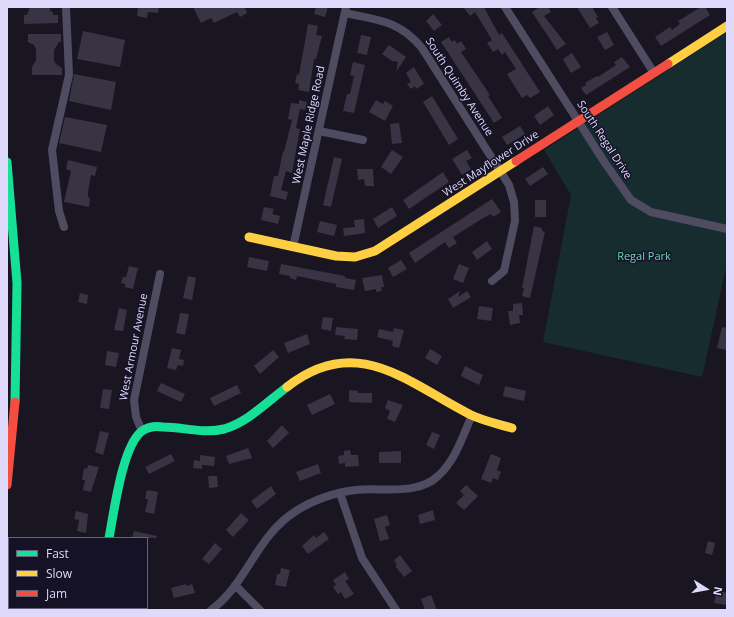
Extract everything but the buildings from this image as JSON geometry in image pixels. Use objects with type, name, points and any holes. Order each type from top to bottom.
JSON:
[{"type":"main road","name":"West Mayflower Drive","points":[[250,237],[336,256],[355,257],[380,249],[727,26]]},
{"type":"main road","points":[[7,162],[15,240],[18,330],[14,423],[7,485]]},
{"type":"main road","points":[[109,537],[127,456],[137,435],[142,431],[158,427],[204,432],[221,430],[244,420],[301,377],[323,367],[343,363],[370,364],[395,371],[472,415],[512,428]]},
{"type":"street","points":[[64,227],[59,211],[52,150],[69,75],[66,7]]},
{"type":"street","name":"South Regal Drive","points":[[505,7],[625,193],[641,207],[659,214],[727,229]]},
{"type":"street","points":[[612,7],[654,73]]},
{"type":"street","name":"West Maple Ridge Road","points":[[293,247],[345,10]]},
{"type":"street","name":"South Quimby Avenue","points":[[345,10],[392,24],[412,36],[422,48],[501,171],[512,192],[516,212],[504,271],[492,281]]},
{"type":"street","points":[[319,131],[364,140]]},
{"type":"street","name":"West Armour Avenue","points":[[142,431],[136,417],[134,400],[160,274]]},
{"type":"street","points":[[211,610],[222,601],[235,585],[270,533],[283,521],[304,507],[340,493],[359,489],[407,488],[421,486],[433,480],[450,461],[472,415]]},
{"type":"street","points":[[340,493],[362,558],[396,610]]},
{"type":"street","points":[[235,585],[260,610]]},
{"type":"green space","name":"Regal Park","points":[[727,32],[727,263],[702,377],[543,342],[571,195],[544,150]]},
{"type":"traffic: fast","points":[[7,162],[17,283],[15,402]]},
{"type":"traffic: fast","points":[[109,537],[116,497],[124,465],[135,439],[142,431],[149,428],[158,427],[171,427],[201,431],[224,429],[249,417],[287,387]]},
{"type":"traffic: slow","points":[[668,64],[727,26]]},
{"type":"traffic: slow","points":[[249,237],[336,256],[355,257],[375,251],[516,161]]},
{"type":"traffic: slow","points":[[287,387],[312,371],[336,364],[359,363],[382,368],[426,389],[471,415],[512,428]]},
{"type":"traffic: jam","points":[[516,161],[668,64]]},
{"type":"traffic: jam","points":[[7,485],[15,402]]}]
